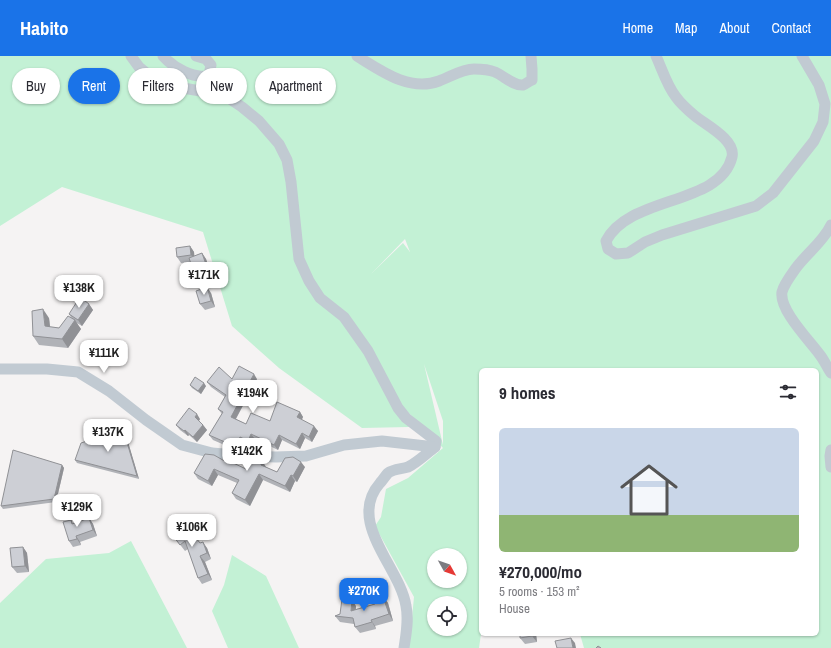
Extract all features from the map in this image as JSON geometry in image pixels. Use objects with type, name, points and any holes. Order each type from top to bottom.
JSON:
[{"type":"street","points":[[131,56],[139,67],[156,81],[177,87],[224,95],[259,121],[279,144],[286,160],[291,182],[299,259],[309,281],[320,298],[344,317],[368,351],[398,408],[406,418],[436,441],[435,447],[409,466],[389,473],[376,487],[369,501],[370,523],[378,545],[393,572],[406,605],[407,629],[404,648]]},
{"type":"street","points":[[163,56],[176,67],[192,74],[203,77],[210,75],[211,64],[206,59],[196,56]]},
{"type":"street","points":[[357,56],[384,73],[401,81],[428,84],[438,82],[461,72],[473,69],[494,72],[516,84],[524,85],[532,80],[531,56]]},
{"type":"street","points":[[656,56],[675,96],[695,116],[726,140],[731,147],[733,155],[722,176],[715,183],[696,192],[642,211],[619,224],[610,232],[606,241],[608,249],[616,254],[628,253],[645,242],[662,235],[756,206],[773,193],[814,142],[824,122],[825,104],[819,85],[802,56]]},
{"type":"street","points":[[831,225],[827,234],[812,248],[797,267],[785,285],[782,293],[783,303],[797,326],[821,356],[831,373]]},
{"type":"street","points":[[0,369],[47,369],[78,372],[109,391],[146,420],[182,445],[212,453],[253,456],[306,456],[344,445],[382,441],[435,447]]},
{"type":"street","points":[[831,450],[831,467]]},
{"type":"green space","points":[[0,56],[831,56],[831,648],[584,648],[581,636],[819,636],[819,368],[479,368],[479,636],[481,636],[479,648],[409,648],[414,597],[375,526],[381,517],[386,489],[408,478],[443,448],[396,400],[409,427],[362,428],[279,368],[232,326],[203,232],[62,187],[0,226]],"holes":[[[405,239],[410,252],[403,243],[371,274]],[[424,364],[443,421],[443,445]]]},
{"type":"green space","points":[[131,541],[187,648],[0,648],[0,603],[46,559],[109,553]]},
{"type":"green space","points":[[232,555],[266,576],[299,648],[228,648],[212,611],[224,585]]},
{"type":"building","points":[[190,246],[191,255],[177,257],[176,248]]},
{"type":"building","points":[[202,253],[209,273],[196,278],[189,258]]},
{"type":"building","points":[[207,287],[211,301],[200,304],[196,291]]},
{"type":"building","points":[[80,297],[89,304],[78,320],[69,314]]},
{"type":"building","points":[[43,309],[45,326],[59,328],[68,316],[75,320],[62,339],[33,336],[32,311]]},
{"type":"building","points":[[239,366],[254,374],[231,417],[246,424],[251,413],[270,421],[277,402],[300,412],[297,417],[314,426],[309,437],[302,433],[296,444],[279,435],[274,445],[251,434],[248,441],[240,437],[237,443],[225,442],[209,435],[223,412],[218,409],[226,395],[207,382],[219,367],[232,379]]},
{"type":"building","points":[[195,377],[204,383],[198,391],[190,385]]},
{"type":"building","points":[[189,408],[197,414],[195,417],[203,425],[193,437],[176,425]]},
{"type":"building","points":[[123,429],[137,476],[75,460],[81,443]]},
{"type":"building","points":[[13,450],[62,465],[54,499],[1,506]]},
{"type":"building","points":[[205,454],[214,455],[228,463],[229,461],[246,469],[251,457],[262,461],[261,465],[277,472],[285,458],[293,457],[301,462],[285,486],[259,474],[245,500],[232,493],[239,480],[214,469],[208,481],[194,473]]},
{"type":"building","points":[[89,518],[93,530],[76,536],[77,539],[69,541],[63,522],[71,520],[72,524]]},
{"type":"building","points":[[184,523],[200,543],[203,542],[207,553],[200,556],[208,574],[198,578],[185,541],[180,545],[171,533]]},
{"type":"building","points":[[23,547],[25,566],[12,567],[10,548]]},
{"type":"building","points":[[383,597],[389,614],[371,620],[372,622],[355,627],[353,618],[335,616],[340,614],[342,599],[352,600],[351,611],[375,604],[374,600]]},
{"type":"building","points":[[520,636],[532,636],[520,638]]},
{"type":"building","points":[[571,638],[573,648],[557,648],[555,641]]}]
